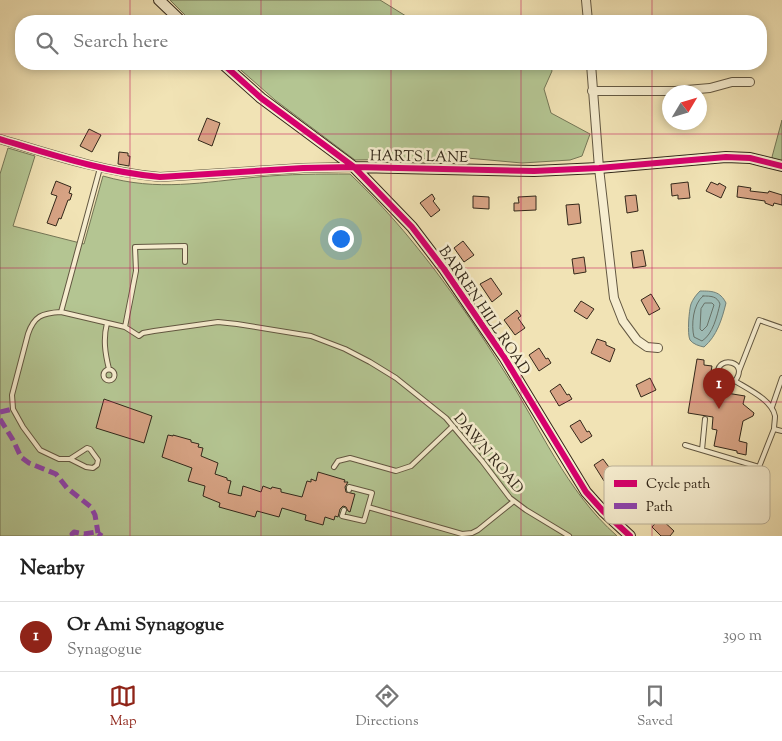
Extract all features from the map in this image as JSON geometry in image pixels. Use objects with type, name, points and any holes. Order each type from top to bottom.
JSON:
[{"type":"street","points":[[159,0],[175,15]]},
{"type":"street","points":[[586,0],[587,15]]},
{"type":"street","name":"BARREN HILL ROAD","points":[[230,70],[262,98],[354,167],[412,228],[504,357],[586,492],[604,512]]},
{"type":"street","points":[[591,70],[599,168],[614,298],[623,321],[636,340],[647,347],[658,348]]},
{"type":"street","points":[[592,91],[675,92],[710,88],[732,82],[750,82]]},
{"type":"street","name":"HARTS LANE","points":[[0,139],[100,168],[160,177],[302,168],[354,167],[534,171],[599,168],[726,157],[756,159],[782,166]]},
{"type":"street","name":"BARREN HILL ROAD","points":[[617,524],[630,536]]},
{"type":"lane","points":[[61,312],[100,168]]},
{"type":"lane","points":[[70,459],[87,448],[90,449],[98,460],[93,468],[86,467],[70,459],[59,458],[40,450],[23,427],[14,409],[12,395],[31,326],[43,314],[61,312],[125,327],[136,272],[135,247],[185,246],[186,262]]},
{"type":"lane","points":[[739,371],[732,362],[722,364],[718,368],[718,374],[724,383],[730,383],[739,377],[739,371],[759,320],[782,328]]},
{"type":"lane","name":"DAWN ROAD","points":[[125,327],[139,336],[144,333],[218,322],[273,328],[311,336],[345,349],[396,378],[454,426],[514,502],[569,536]]},
{"type":"lane","points":[[107,323],[104,335],[109,369]]},
{"type":"lane","points":[[759,466],[774,429],[775,417],[772,406],[782,378]]},
{"type":"lane","points":[[735,381],[772,406]]},
{"type":"lane","points":[[702,450],[706,419]]},
{"type":"lane","points":[[334,467],[338,461],[350,458],[396,471],[403,470],[411,466],[454,426]]},
{"type":"lane","points":[[774,429],[782,431]]},
{"type":"lane","points":[[685,446],[756,466]]},
{"type":"lane","points":[[344,510],[342,516],[364,522],[372,493],[349,487],[349,490]]},
{"type":"lane","points":[[368,507],[462,534],[478,530],[514,502]]},
{"type":"green space","points":[[170,0],[380,0],[404,15],[185,15]]},
{"type":"green space","points":[[241,70],[552,70],[544,89],[551,113],[590,134],[582,156],[570,160],[522,163],[467,158],[355,160],[275,100]]},
{"type":"green space","points":[[782,120],[782,162],[774,160],[772,157]]},
{"type":"green space","points":[[8,148],[35,156],[13,226],[84,244],[103,176],[123,181],[162,185],[281,175],[350,174],[393,219],[452,293],[504,371],[568,479],[604,524],[617,536],[0,536],[0,174]]},
{"type":"water","points":[[700,291],[715,293],[721,296],[726,303],[716,332],[704,347],[696,345],[691,341],[689,333],[691,304]]},
{"type":"building","points":[[207,118],[220,123],[212,146],[198,140]]},
{"type":"building","points":[[89,129],[101,135],[92,152],[80,146]]},
{"type":"building","points":[[119,152],[128,153],[128,156],[130,156],[129,166],[118,164]]},
{"type":"building","points":[[56,181],[71,187],[69,193],[72,194],[56,226],[47,223],[57,196],[51,194]]},
{"type":"building","points":[[688,182],[690,198],[678,199],[678,195],[672,196],[671,184]]},
{"type":"building","points":[[711,182],[718,185],[719,183],[726,187],[721,198],[706,191]]},
{"type":"building","points":[[738,186],[751,188],[750,191],[768,193],[769,191],[782,195],[782,205],[774,203],[773,206],[765,203],[765,201],[737,197]]},
{"type":"building","points":[[432,194],[435,199],[433,201],[440,210],[431,217],[420,203]]},
{"type":"building","points":[[636,195],[638,211],[627,213],[625,196]]},
{"type":"building","points":[[473,196],[489,197],[489,209],[473,208]]},
{"type":"building","points":[[536,196],[536,210],[514,211],[514,203],[519,203],[518,197]]},
{"type":"building","points":[[579,204],[581,223],[568,225],[566,205]]},
{"type":"building","points":[[463,241],[474,255],[464,262],[454,248]]},
{"type":"building","points":[[643,250],[646,266],[633,268],[631,252]]},
{"type":"building","points":[[584,257],[586,272],[574,274],[572,259]]},
{"type":"building","points":[[491,278],[502,294],[492,302],[480,284]]},
{"type":"building","points":[[651,294],[660,309],[649,315],[641,300]]},
{"type":"building","points":[[581,301],[594,309],[587,319],[574,311]]},
{"type":"building","points":[[517,310],[521,316],[518,318],[525,328],[515,335],[504,320]]},
{"type":"building","points":[[597,339],[606,342],[606,345],[615,349],[610,362],[591,353]]},
{"type":"building","points":[[539,348],[551,363],[539,371],[529,355]]},
{"type":"building","points":[[697,359],[704,360],[704,365],[712,366],[708,390],[745,396],[743,404],[754,413],[753,416],[743,421],[739,441],[747,443],[746,455],[714,446],[717,430],[712,429],[713,417],[688,413]]},
{"type":"building","points":[[650,378],[656,390],[641,397],[636,385]]},
{"type":"building","points":[[560,384],[572,399],[559,406],[550,391]]},
{"type":"building","points":[[104,399],[152,416],[144,443],[96,428]]},
{"type":"building","points":[[580,420],[587,432],[589,431],[592,436],[581,443],[570,426]]},
{"type":"building","points":[[168,435],[191,440],[191,442],[199,444],[198,447],[203,448],[201,456],[218,463],[215,474],[231,481],[228,493],[241,496],[243,486],[261,492],[263,486],[271,489],[272,487],[281,489],[281,492],[302,497],[307,481],[311,482],[311,479],[316,481],[318,472],[348,482],[345,487],[346,492],[355,494],[350,512],[343,506],[338,517],[335,516],[334,520],[325,517],[323,525],[305,520],[306,515],[282,508],[279,517],[257,511],[255,517],[219,507],[220,503],[203,496],[205,486],[188,481],[192,468],[162,457]]},
{"type":"building","points":[[603,459],[608,466],[604,466],[604,481],[594,465]]},
{"type":"building","points":[[655,524],[666,524],[674,531],[670,536],[661,536],[652,527]]},
{"type":"marked path","points":[[0,412],[13,409]]},
{"type":"marked path","points":[[0,419],[21,457],[29,463],[56,474],[67,488],[91,507],[95,515],[98,533]]},
{"type":"marked path","points":[[73,536],[74,532],[84,534],[96,532],[102,536]]},
{"type":"cycle path","points":[[230,70],[261,98],[354,167],[412,227],[444,269],[504,357],[586,492],[604,512]]},
{"type":"cycle path","points":[[0,139],[99,167],[160,177],[303,168],[354,167],[534,171],[599,168],[726,157],[750,158],[782,166]]},
{"type":"cycle path","points":[[617,524],[630,536]]},
{"type":"place","name":"Or Ami Synagogue","points":[[719,409]]}]
